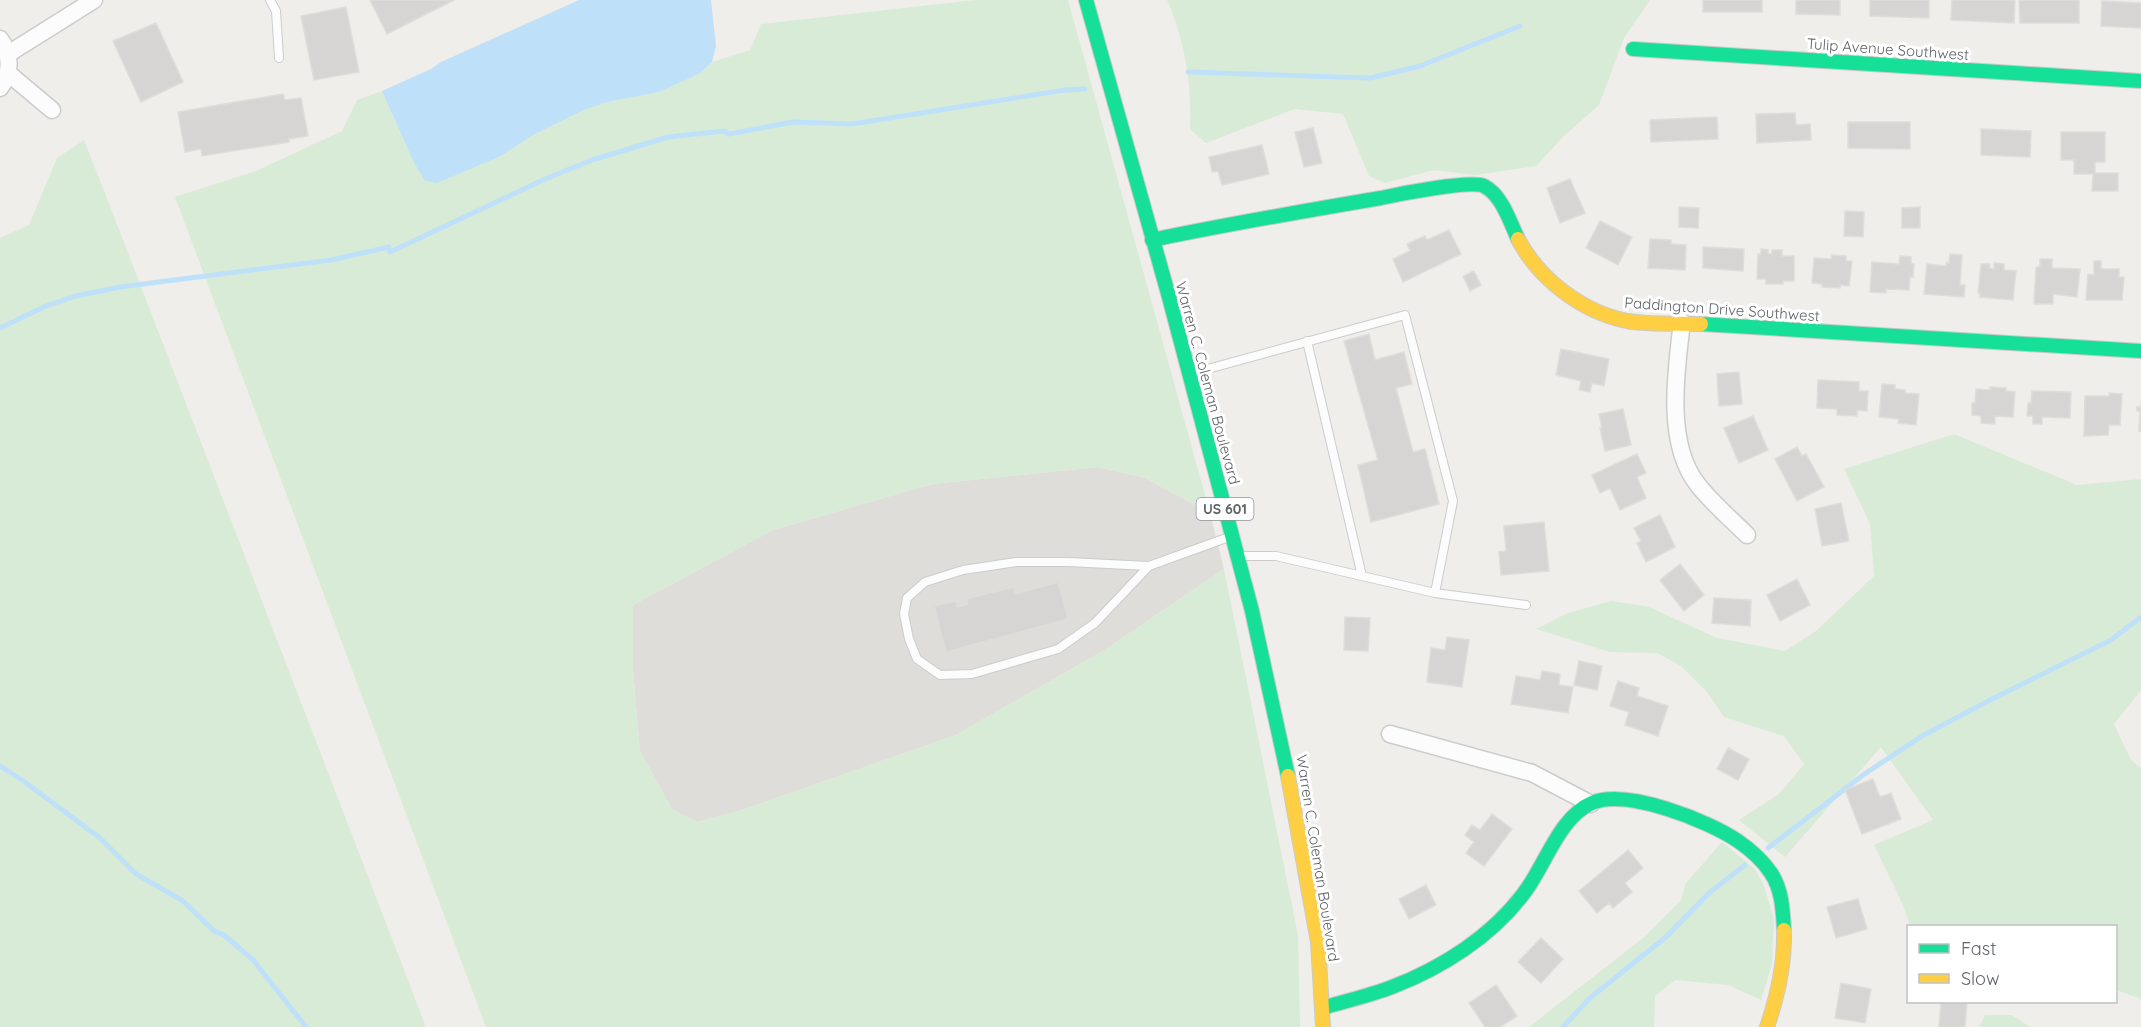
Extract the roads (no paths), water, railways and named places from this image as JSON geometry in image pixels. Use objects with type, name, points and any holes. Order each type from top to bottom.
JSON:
[{"type":"main road","name":"Warren C. Coleman Boulevard","points":[[1086,0],[1238,556],[1282,745],[1318,942],[1323,1027]]},
{"type":"main road","name":"Tulip Avenue Southwest","points":[[1633,49],[2141,81]]},
{"type":"main road","name":"Paddington Drive Southwest","points":[[1152,240],[1217,226],[1429,189],[1482,185],[1492,192],[1502,205],[1519,242],[1538,269],[1553,284],[1604,314],[1628,321],[1682,322],[2141,351]]},
{"type":"main road","points":[[1322,1008],[1392,987],[1458,953],[1494,926],[1524,892],[1576,814],[1591,804],[1609,799],[1631,800],[1674,812],[1736,840],[1755,855],[1771,873],[1779,889],[1786,935],[1777,999],[1767,1027]]},
{"type":"street","points":[[52,110],[4,80],[4,46],[94,0]]},
{"type":"street","points":[[1682,322],[1676,378],[1678,431],[1683,458],[1697,484],[1747,535]]},
{"type":"street","points":[[1390,734],[1532,773],[1591,804]]},
{"type":"lane","points":[[270,0],[276,11],[279,58]]},
{"type":"lane","points":[[1189,374],[1404,314],[1407,316],[1453,501],[1435,593]]},
{"type":"lane","points":[[1307,341],[1362,576]]},
{"type":"lane","points":[[1149,566],[1095,623],[1058,649],[972,674],[940,675],[917,659],[909,639],[904,614],[907,598],[925,582],[963,570],[1016,562],[1149,566],[1232,536]]},
{"type":"lane","points":[[1238,556],[1276,556],[1435,593],[1526,605]]},
{"type":"water","points":[[579,0],[711,0],[716,46],[712,62],[699,74],[659,92],[607,102],[584,110],[533,135],[501,156],[437,183],[425,181],[414,163],[382,91]]},
{"type":"waterway","points":[[1188,72],[1370,78],[1420,66],[1520,26]]},
{"type":"waterway","points":[[0,328],[46,306],[76,296],[120,287],[331,260],[389,247],[390,252],[545,179],[592,160],[668,137],[724,131],[729,134],[793,122],[852,124],[1065,90],[1085,89]]},
{"type":"waterway","points":[[1768,848],[1863,775],[1922,736],[2111,640],[2141,617]]},
{"type":"waterway","points":[[0,766],[100,838],[136,874],[183,901],[214,931],[224,935],[253,960],[306,1027]]},
{"type":"waterway","points":[[1563,1027],[1590,998],[1666,937],[1709,893],[1745,865]]}]
